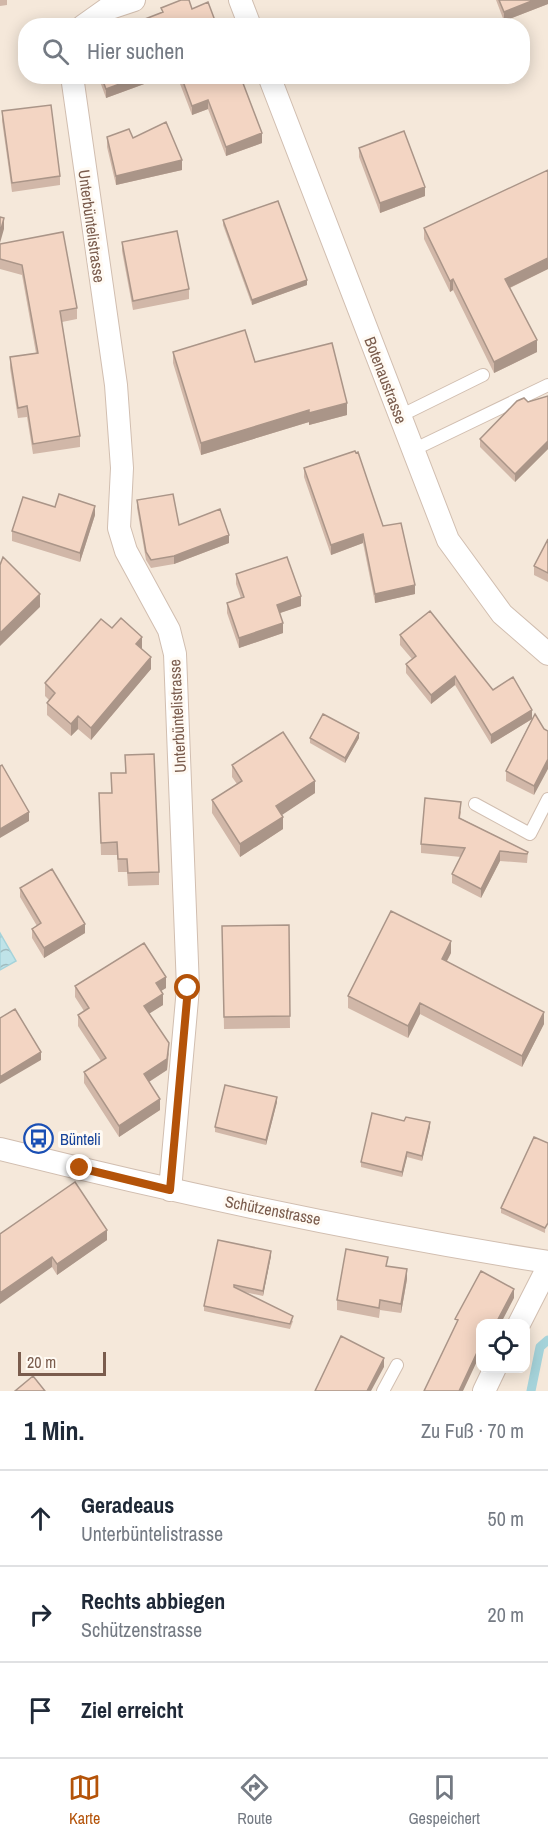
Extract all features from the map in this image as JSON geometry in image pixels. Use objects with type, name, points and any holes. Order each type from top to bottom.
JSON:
[{"type":"street","points":[[94,18],[107,9],[134,0]]},
{"type":"street","points":[[240,0],[247,18]]},
{"type":"street","name":"Unterbüntelistrasse","points":[[73,84],[116,385],[122,468],[119,528],[126,551],[169,630],[175,654],[188,988],[170,1190]]},
{"type":"street","name":"Botenaustrasse","points":[[272,84],[448,540],[502,614],[548,654]]},
{"type":"street","name":"Schützenstrasse","points":[[0,1149],[170,1190],[401,1236],[548,1262]]},
{"type":"street","points":[[521,1319],[548,1267]]},
{"type":"street","points":[[484,1391],[493,1373]]},
{"type":"lane","points":[[400,416],[483,375]]},
{"type":"lane","points":[[413,450],[548,385]]},
{"type":"lane","points":[[475,804],[530,834],[548,800]]},
{"type":"lane","points":[[383,1391],[397,1365]]},
{"type":"shaded area","points":[[0,0],[548,0],[548,1391],[0,1391]]},
{"type":"water","points":[[0,933],[16,961],[0,970]]},
{"type":"building","points":[[181,0],[189,0],[192,9],[208,2],[214,18],[148,18],[163,12],[161,8]]},
{"type":"building","points":[[499,0],[534,0],[504,12]]},
{"type":"building","points":[[104,84],[119,84],[106,89]]},
{"type":"building","points":[[184,84],[243,84],[262,133],[226,147],[208,100],[192,106]]},
{"type":"building","points":[[51,105],[60,176],[12,183],[2,111]]},
{"type":"building","points":[[166,122],[182,160],[116,176],[107,137],[129,129],[133,138]]},
{"type":"building","points":[[404,131],[425,187],[380,203],[359,148]]},
{"type":"building","points":[[548,170],[548,258],[505,279],[537,340],[494,362],[453,279],[450,281],[424,228]]},
{"type":"building","points":[[278,201],[307,280],[252,300],[223,220]]},
{"type":"building","points":[[0,217],[4,218],[0,233]]},
{"type":"building","points":[[177,231],[189,289],[133,301],[122,242]]},
{"type":"building","points":[[63,232],[77,308],[60,311],[80,436],[33,444],[27,406],[18,408],[10,357],[38,353],[22,265],[0,259],[0,244]]},
{"type":"building","points":[[245,330],[255,362],[332,343],[347,403],[309,413],[309,410],[201,443],[173,352]]},
{"type":"building","points":[[548,396],[548,441],[515,474],[480,439],[517,401],[524,398],[528,402]]},
{"type":"building","points":[[355,451],[358,452],[383,526],[401,523],[415,585],[375,594],[363,534],[331,545],[304,468]]},
{"type":"building","points":[[59,494],[95,506],[80,553],[12,531],[23,497],[55,507]]},
{"type":"building","points":[[173,494],[179,525],[220,509],[229,535],[174,556],[151,560],[146,552],[137,500]]},
{"type":"building","points":[[548,539],[548,573],[534,566]]},
{"type":"building","points":[[3,557],[40,594],[0,633],[0,565]]},
{"type":"building","points":[[287,557],[301,596],[277,605],[283,623],[239,638],[227,603],[244,597],[236,574]]},
{"type":"building","points":[[430,611],[493,690],[513,677],[532,710],[491,735],[455,676],[431,695],[406,664],[416,656],[400,635]]},
{"type":"building","points":[[121,618],[142,637],[136,644],[151,657],[91,728],[78,716],[71,724],[47,703],[55,693],[45,683],[101,619],[112,628]]},
{"type":"building","points":[[323,714],[359,733],[345,758],[310,738]]},
{"type":"building","points":[[535,714],[544,729],[548,731],[548,759],[534,786],[506,771]]},
{"type":"building","points":[[283,732],[315,781],[276,806],[283,817],[240,844],[212,800],[242,781],[232,765]]},
{"type":"building","points":[[154,754],[159,872],[128,873],[127,859],[118,859],[117,842],[101,843],[99,793],[112,793],[111,773],[126,773],[125,755]]},
{"type":"building","points":[[2,765],[29,812],[0,829],[0,766]]},
{"type":"building","points":[[425,798],[461,802],[459,818],[528,852],[527,854],[500,851],[481,889],[452,874],[465,848],[421,844]]},
{"type":"building","points":[[52,869],[85,924],[44,948],[32,929],[41,923],[20,888]]},
{"type":"building","points":[[391,911],[451,941],[442,959],[544,1012],[522,1056],[420,1003],[408,1026],[348,996]]},
{"type":"building","points":[[289,925],[290,1016],[224,1017],[222,926]]},
{"type":"building","points":[[144,943],[166,977],[156,983],[163,994],[144,1006],[169,1043],[167,1059],[144,1074],[160,1099],[119,1126],[84,1072],[106,1058],[78,1015],[89,1008],[75,986]]},
{"type":"building","points":[[15,1009],[41,1052],[0,1077],[0,1018]]},
{"type":"building","points":[[225,1085],[277,1097],[266,1140],[215,1127]]},
{"type":"building","points":[[372,1113],[404,1121],[406,1117],[430,1122],[422,1156],[407,1152],[402,1172],[361,1162]]},
{"type":"building","points":[[534,1137],[548,1143],[548,1223],[545,1228],[501,1208]]},
{"type":"building","points":[[75,1182],[107,1230],[57,1264],[52,1257],[0,1293],[0,1234]]},
{"type":"building","points":[[218,1240],[271,1251],[263,1291],[234,1285],[234,1287],[293,1316],[290,1324],[204,1306]]},
{"type":"building","points":[[346,1249],[388,1257],[386,1266],[407,1269],[401,1304],[380,1300],[379,1308],[337,1300]]},
{"type":"building","points":[[481,1271],[514,1289],[498,1319],[476,1319],[476,1355],[459,1391],[424,1391],[458,1320],[455,1319]]},
{"type":"building","points":[[341,1336],[384,1358],[367,1391],[315,1391]]},
{"type":"building","points":[[33,1376],[45,1391],[15,1391]]},
{"type":"waterway","points":[[531,1391],[540,1347],[548,1340]]},
{"type":"place","name":"Bünteli","points":[[39,1139]]},
{"type":"route","points":[[80,1168],[170,1190],[188,988]]}]
